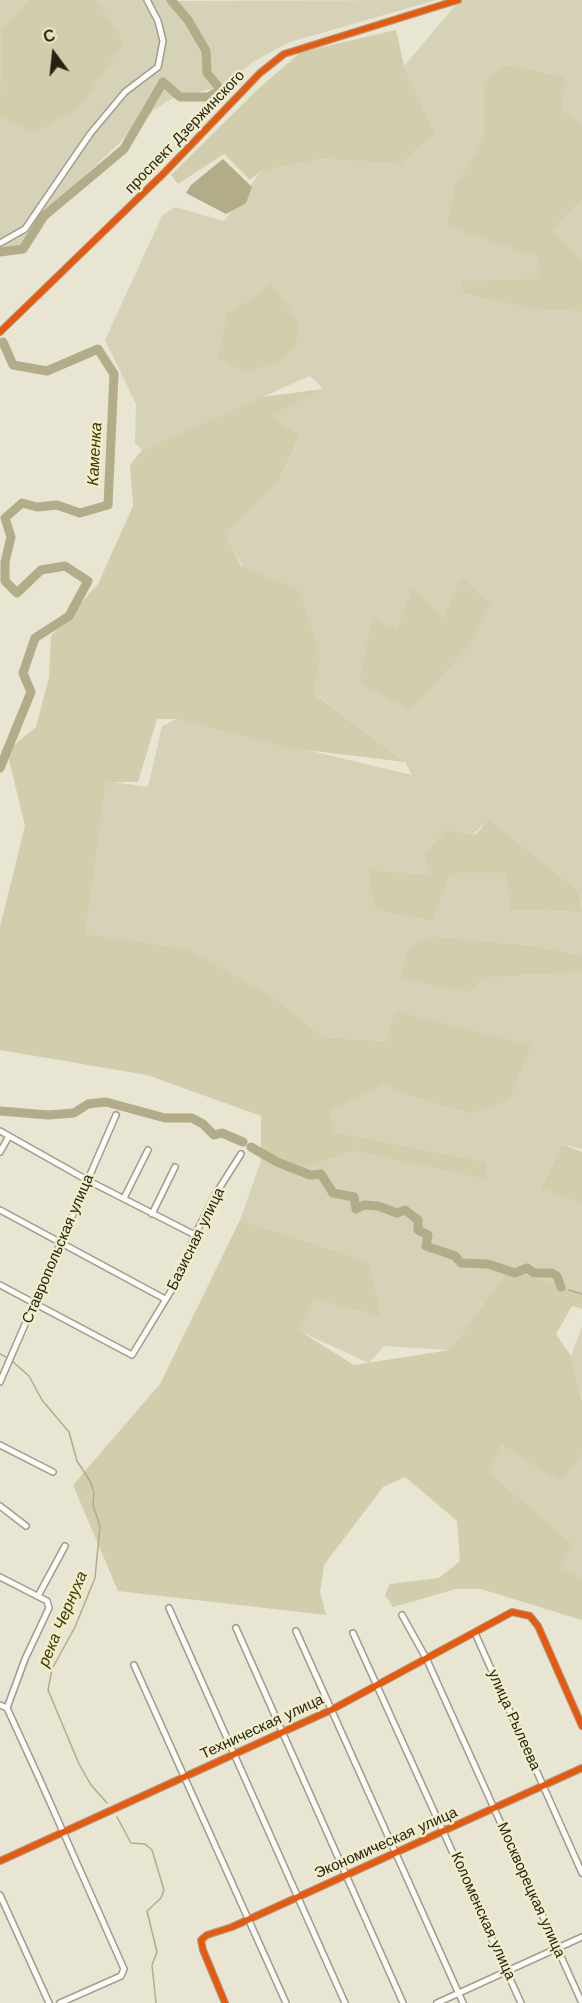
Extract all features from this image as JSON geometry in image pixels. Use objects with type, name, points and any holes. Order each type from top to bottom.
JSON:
[{"type":"street","points":[[0,243],[25,229],[90,134],[125,92],[158,67],[163,41],[159,21],[147,0]]},
{"type":"street","name":"проспект Дзержинского","points":[[0,332],[164,173],[260,73],[284,54],[307,44],[427,12],[458,0]]},
{"type":"street","name":"Ставропольская улица","points":[[0,1382],[116,1116]]},
{"type":"street","points":[[0,1131],[87,1180],[195,1235]]},
{"type":"street","points":[[0,1152],[9,1136]]},
{"type":"street","points":[[124,1198],[148,1150]]},
{"type":"street","name":"Базисная улица","points":[[34,1304],[132,1355],[174,1286],[195,1235],[215,1195],[242,1154]]},
{"type":"street","points":[[152,1214],[175,1167]]},
{"type":"street","points":[[0,1210],[165,1299]]},
{"type":"street","points":[[0,1285],[34,1304]]},
{"type":"street","points":[[0,1445],[53,1472]]},
{"type":"street","points":[[0,1506],[26,1526]]},
{"type":"street","points":[[38,1596],[65,1546]]},
{"type":"street","points":[[0,1577],[47,1601],[49,1608],[25,1659],[6,1708]]},
{"type":"street","points":[[169,1608],[345,2003]]},
{"type":"street","name":"Техническая улица","points":[[0,1861],[331,1710],[512,1612],[530,1616],[550,1650],[582,1726]]},
{"type":"street","name":"Москворецкая улица","points":[[402,1615],[427,1660],[582,2003]]},
{"type":"street","points":[[236,1628],[403,2003]]},
{"type":"street","points":[[296,1631],[463,2003]]},
{"type":"street","name":"Коломенская улица","points":[[353,1633],[379,1685],[522,2003]]},
{"type":"street","name":"улица Рылеева","points":[[475,1634],[582,1873]]},
{"type":"street","points":[[134,1665],[286,2003]]},
{"type":"street","points":[[0,1705],[6,1708],[119,1954],[124,1972],[60,2003]]},
{"type":"street","name":"Экономическая улица","points":[[225,2003],[201,1940],[207,1935],[582,1768]]},
{"type":"street","points":[[0,1895],[49,2003]]},
{"type":"street","points":[[437,2003],[582,1937]]},
{"type":"shaded area","points":[[0,0],[166,0],[187,22],[203,52],[204,73],[216,88],[173,98],[155,109],[72,188],[22,250],[0,252]]},
{"type":"shaded area","points":[[29,0],[96,0],[124,43],[77,110],[35,132],[0,117],[2,30]]},
{"type":"shaded area","points":[[436,0],[290,42],[254,61],[224,87],[210,71],[208,50],[190,18],[174,1]]},
{"type":"shaded area","points":[[460,0],[582,0],[582,906],[580,893],[483,825],[430,876],[368,870],[390,913],[431,922],[450,873],[506,873],[510,910],[582,912],[582,955],[527,945],[433,936],[401,977],[469,993],[484,978],[582,972],[582,1149],[562,1144],[540,1187],[582,1203],[582,1293],[509,1269],[450,1350],[384,1346],[369,1363],[297,1330],[315,1299],[370,1314],[368,1261],[240,1220],[261,1161],[303,1169],[353,1151],[487,1178],[486,1162],[333,1132],[330,1111],[384,1085],[404,1094],[470,1114],[396,1011],[388,1041],[323,1037],[270,995],[84,934],[106,781],[148,787],[162,726],[177,719],[412,775],[405,762],[298,681],[226,533],[277,484],[300,437],[271,416],[323,388],[310,376],[142,450],[135,443],[136,404],[105,340],[162,216],[175,207],[224,221],[261,171],[321,159],[401,164],[435,133],[404,66]]},
{"type":"shaded area","points":[[396,30],[404,66],[435,133],[401,164],[321,159],[261,171],[250,180],[224,154],[178,184],[171,175],[257,90],[301,52]]},
{"type":"shaded area","points":[[504,65],[565,77],[561,110],[582,124],[582,199],[551,230],[582,262],[582,311],[535,309],[463,293],[462,281],[541,279],[538,257],[447,226],[455,187],[484,140],[484,81]]},
{"type":"shaded area","points":[[223,159],[252,187],[246,203],[226,214],[186,193],[191,185]]},
{"type":"shaded area","points":[[270,283],[298,321],[296,348],[279,361],[246,373],[218,358],[227,314],[259,294]]},
{"type":"shaded area","points":[[323,389],[271,416],[300,436],[277,484],[226,533],[241,566],[299,590],[320,655],[313,693],[405,762],[290,748],[177,719],[157,719],[138,782],[106,782],[85,934],[186,949],[270,995],[323,1037],[387,1041],[395,1011],[531,1045],[509,1100],[470,1114],[404,1094],[384,1085],[330,1111],[334,1132],[486,1162],[487,1179],[353,1151],[303,1169],[261,1161],[261,1116],[147,1075],[0,1050],[0,927],[25,826],[7,751],[36,727],[49,677],[51,636],[98,584],[133,506],[130,465],[142,450],[262,397]]},
{"type":"shaded area","points":[[461,577],[491,605],[467,648],[410,710],[359,682],[373,617],[397,630],[413,588],[443,619]]},
{"type":"shaded area","points":[[489,820],[580,893],[582,912],[510,910],[506,873],[450,873],[432,922],[390,913],[374,906],[368,870],[430,875],[425,854],[446,830],[475,835]]},
{"type":"shaded area","points":[[433,936],[527,945],[582,955],[582,972],[484,978],[469,993],[401,978],[408,949]]},
{"type":"shaded area","points":[[562,1144],[582,1152],[582,1203],[540,1188]]},
{"type":"shaded area","points":[[240,1220],[368,1261],[381,1317],[315,1299],[298,1330],[354,1365],[450,1350],[509,1269],[582,1293],[582,1309],[572,1306],[556,1334],[571,1356],[582,1401],[582,1455],[560,1481],[501,1445],[488,1471],[574,1545],[561,1568],[582,1578],[582,1620],[481,1589],[456,1589],[393,1607],[385,1595],[390,1584],[439,1578],[460,1561],[457,1521],[405,1477],[383,1487],[324,1565],[320,1592],[326,1615],[118,1591],[73,1485],[160,1384]]},
{"type":"shaded area","points":[[582,1327],[582,1399],[571,1356]]},
{"type":"shaded area","points":[[501,1445],[560,1480],[582,1455],[582,1578],[561,1568],[574,1545],[488,1471]]},
{"type":"waterway","name":"Каменка","points":[[0,252],[23,249],[44,216],[124,149],[163,82],[180,97],[208,97],[221,90],[207,73],[206,51],[188,20],[171,0]]},
{"type":"waterway","name":"Каменка","points":[[0,768],[31,692],[23,673],[35,638],[69,616],[88,581],[65,566],[41,570],[17,593],[5,581],[5,562],[11,537],[5,518],[22,503],[37,507],[57,505],[80,513],[108,505],[114,374],[98,349],[47,371],[13,365],[3,342]]},
{"type":"waterway","points":[[0,1111],[48,1115],[74,1113],[88,1104],[106,1102],[165,1118],[192,1118],[203,1124],[214,1135],[222,1133],[243,1142]]},
{"type":"waterway","points":[[251,1147],[277,1162],[310,1175],[321,1174],[333,1193],[354,1197],[356,1209],[364,1205],[378,1206],[397,1213],[405,1210],[418,1220],[418,1230],[428,1235],[426,1246],[455,1256],[461,1263],[488,1264],[515,1273],[527,1268],[534,1273],[552,1273],[557,1276],[561,1287]]},
{"type":"waterway","points":[[569,1290],[582,1294]]},
{"type":"waterway","name":"река Чернуха","points":[[0,1354],[8,1358]]},
{"type":"waterway","name":"река Чернуха","points":[[12,1361],[29,1376],[42,1400],[69,1432],[77,1461],[94,1492],[93,1505],[100,1526],[95,1578],[75,1627],[52,1669],[48,1690],[79,1764],[91,1785],[107,1803]]},
{"type":"waterway","name":"река Чернуха","points":[[117,1817],[131,1843],[145,1844],[152,1850],[164,1890],[161,1898],[147,1911],[157,1952],[152,1965],[156,2003]]},
{"type":"cycle path","points":[[0,332],[164,173],[260,73],[284,54],[458,0]]},
{"type":"cycle path","points":[[0,1861],[331,1710],[512,1612],[530,1616],[538,1626],[582,1726]]},
{"type":"cycle path","points":[[225,2003],[203,1950],[201,1940],[207,1935],[232,1927],[582,1768]]}]
